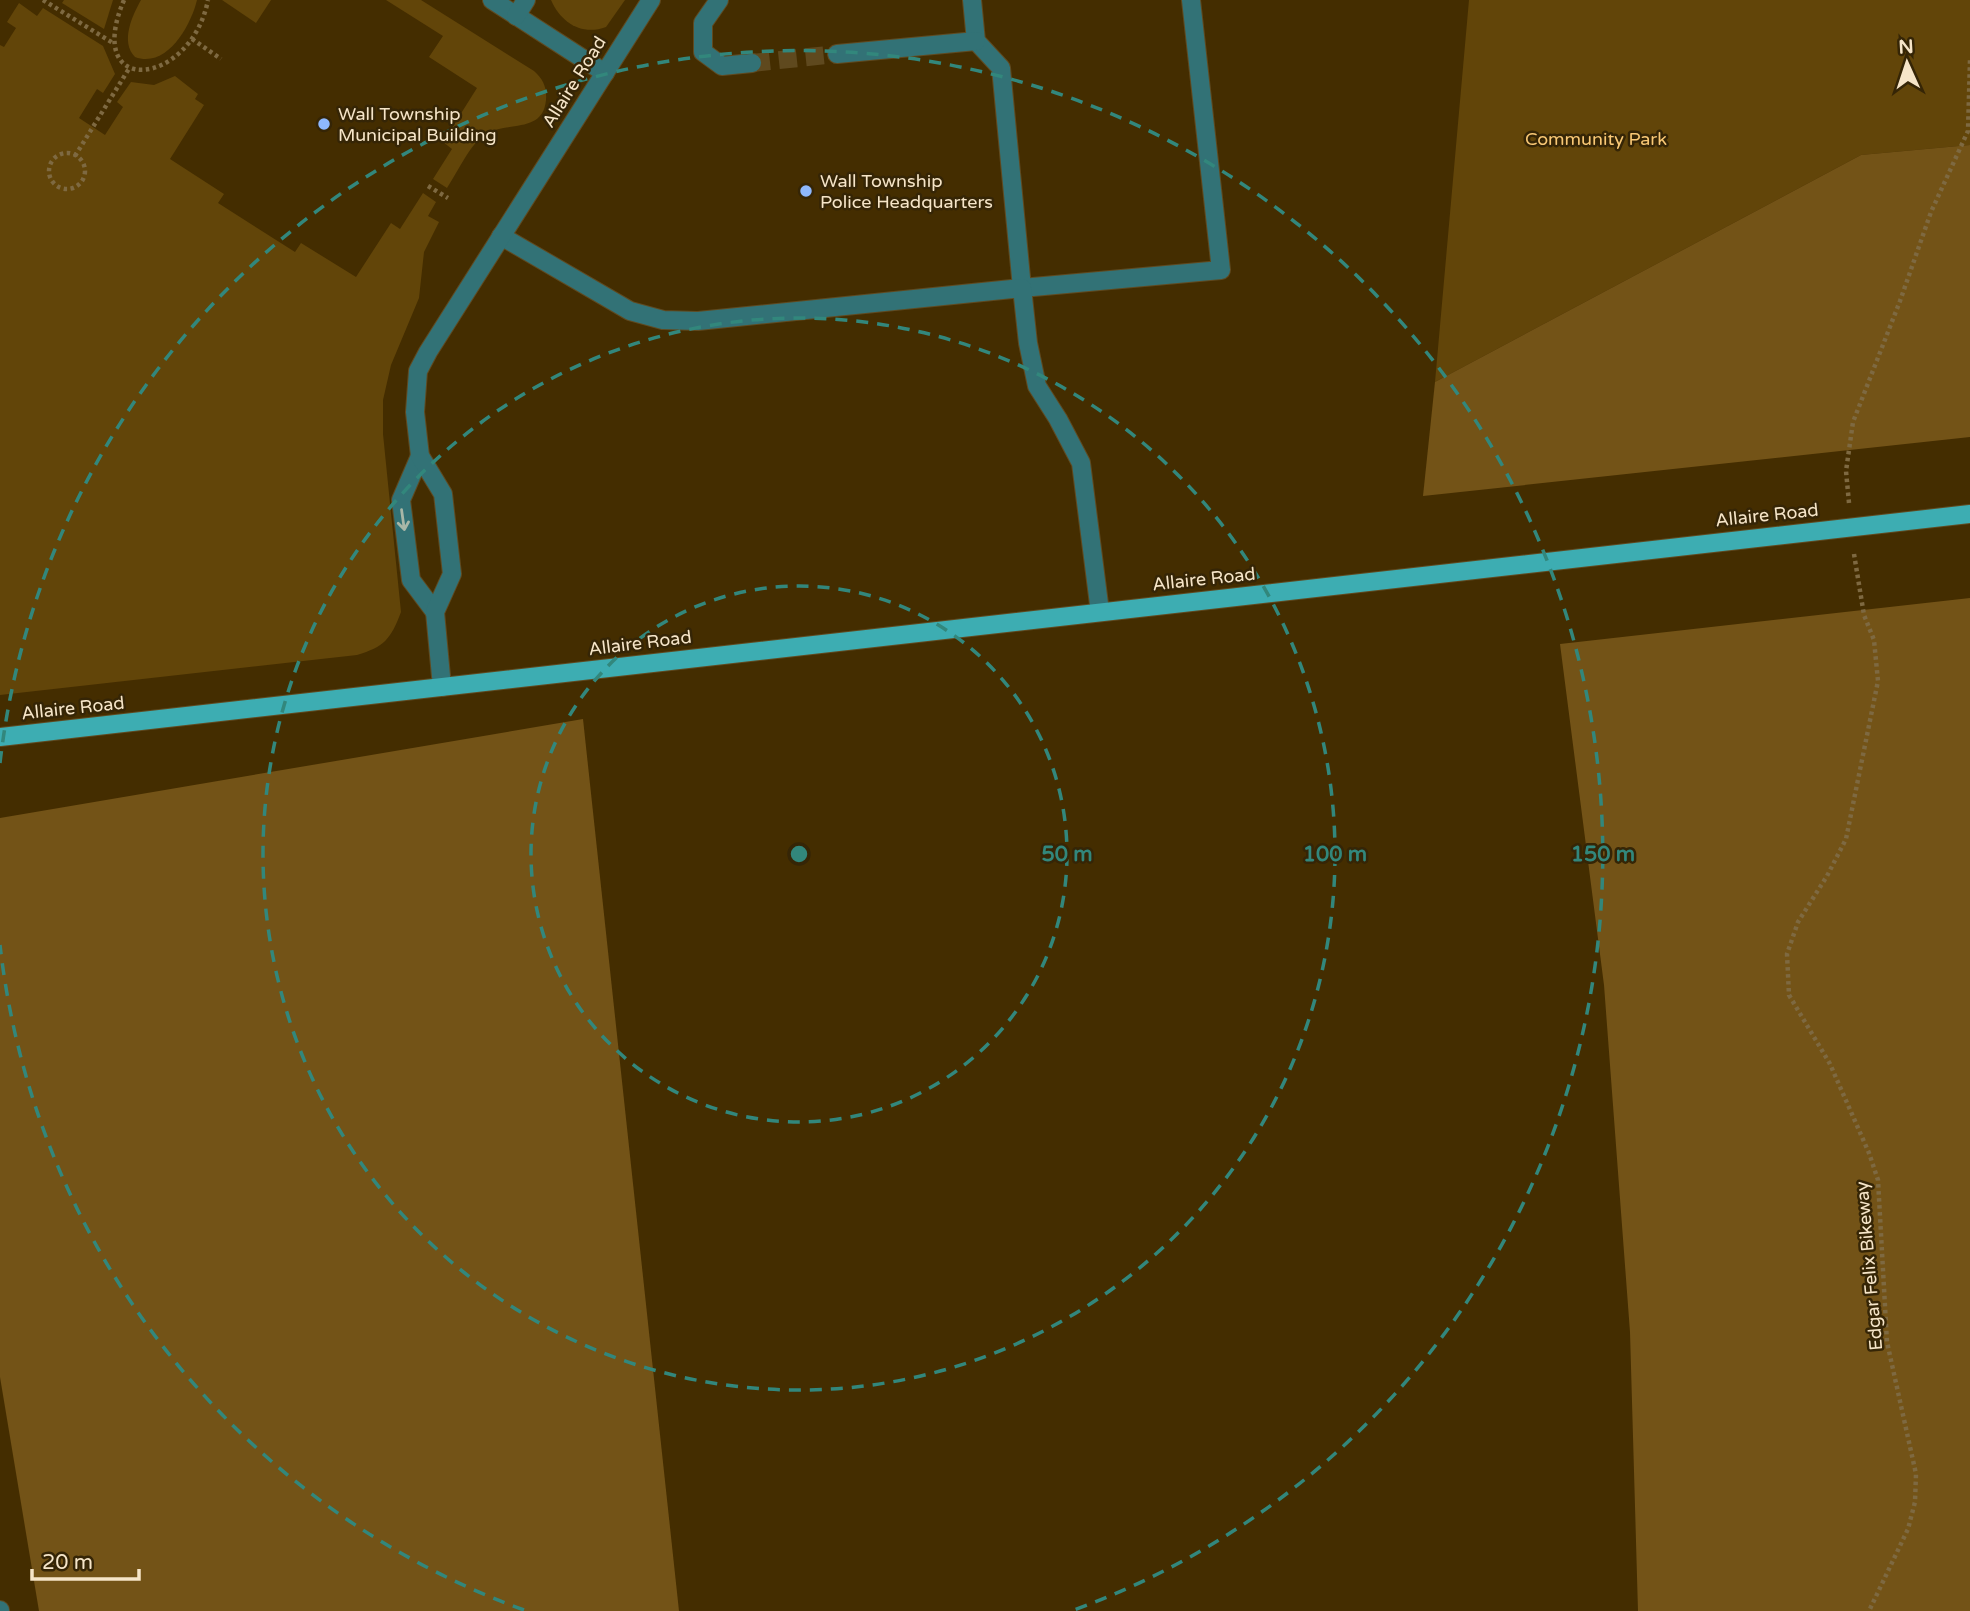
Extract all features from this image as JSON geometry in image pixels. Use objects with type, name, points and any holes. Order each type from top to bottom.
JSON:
[{"type":"main road","name":"Allaire Road","points":[[0,737],[1970,514]]},
{"type":"street","points":[[492,0],[605,72]]},
{"type":"street","points":[[516,16],[526,0]]},
{"type":"street","name":"Allaire Road","points":[[442,687],[435,612],[452,574],[443,494],[420,456],[415,412],[418,371],[651,0]]},
{"type":"street","points":[[719,0],[703,23],[703,52],[722,66],[752,63]]},
{"type":"street","points":[[972,0],[976,41],[1001,68],[1028,343],[1037,386],[1081,463],[1100,612]]},
{"type":"street","points":[[501,236],[630,311],[663,320],[698,321],[1221,270],[1191,0]]},
{"type":"street","points":[[837,54],[976,41]]},
{"type":"street","points":[[420,456],[401,500],[411,580],[435,612]]},
{"type":"path","points":[[43,0],[114,44]]},
{"type":"path","points":[[124,0],[114,33],[114,44],[121,61],[145,71],[164,65],[192,39],[204,19],[208,0]]},
{"type":"path","points":[[192,39],[221,59]]},
{"type":"path","name":"Edgar Felix Bikeway","points":[[1869,1611],[1908,1530],[1915,1502],[1916,1474],[1887,1342],[1878,1180],[1830,1064],[1789,995],[1787,954],[1798,922],[1846,839],[1878,681],[1874,640],[1864,615],[1851,527],[1846,471],[1853,422],[1931,212],[1968,131],[1970,60]]},
{"type":"path","points":[[75,156],[130,67]]},
{"type":"path","points":[[64,153],[75,156],[80,159],[85,169],[82,181],[67,190],[56,186],[49,170],[53,159],[64,153]]},
{"type":"path","points":[[428,186],[448,198]]},
{"type":"green space","points":[[64,0],[113,0],[104,29],[62,3]]},
{"type":"green space","points":[[141,0],[197,0],[189,21],[176,42],[157,57],[147,59],[135,57],[128,44],[131,21]]},
{"type":"green space","points":[[222,0],[271,0],[256,23]]},
{"type":"green space","points":[[386,0],[421,0],[534,71],[545,87],[546,100],[538,118],[485,134],[469,151],[447,188],[433,179],[452,149],[443,142],[477,88],[429,57],[443,36]]},
{"type":"green space","points":[[551,0],[625,0],[606,27],[589,30],[573,26],[566,21]]},
{"type":"green space","name":"Community Park","points":[[1469,0],[1970,0],[1970,145],[1861,155],[1435,382]]},
{"type":"green space","points":[[19,3],[37,16],[43,8],[103,46],[115,74],[103,93],[97,89],[79,118],[105,135],[123,107],[117,102],[131,82],[154,85],[175,76],[198,94],[195,99],[204,105],[170,159],[224,194],[218,203],[295,252],[301,243],[356,277],[391,223],[400,229],[423,193],[436,202],[428,216],[439,222],[424,252],[419,298],[391,365],[383,400],[383,434],[401,612],[390,635],[374,649],[357,655],[0,695],[0,45],[4,47],[16,28],[7,22]]},
{"type":"shaded area","points":[[1970,145],[1970,437],[1423,496],[1435,382],[1861,155]]},
{"type":"shaded area","points":[[1970,598],[1970,1611],[1638,1611],[1630,1332],[1604,985],[1560,644]]},
{"type":"shaded area","points":[[583,719],[679,1611],[39,1611],[0,1377],[0,818]]},
{"type":"tunnel","points":[[752,63],[837,54]]},
{"type":"place","name":"Wall Township Municipal Building","points":[[324,124]]},
{"type":"place","name":"Wall Township Police Headquarters","points":[[806,191]]}]
